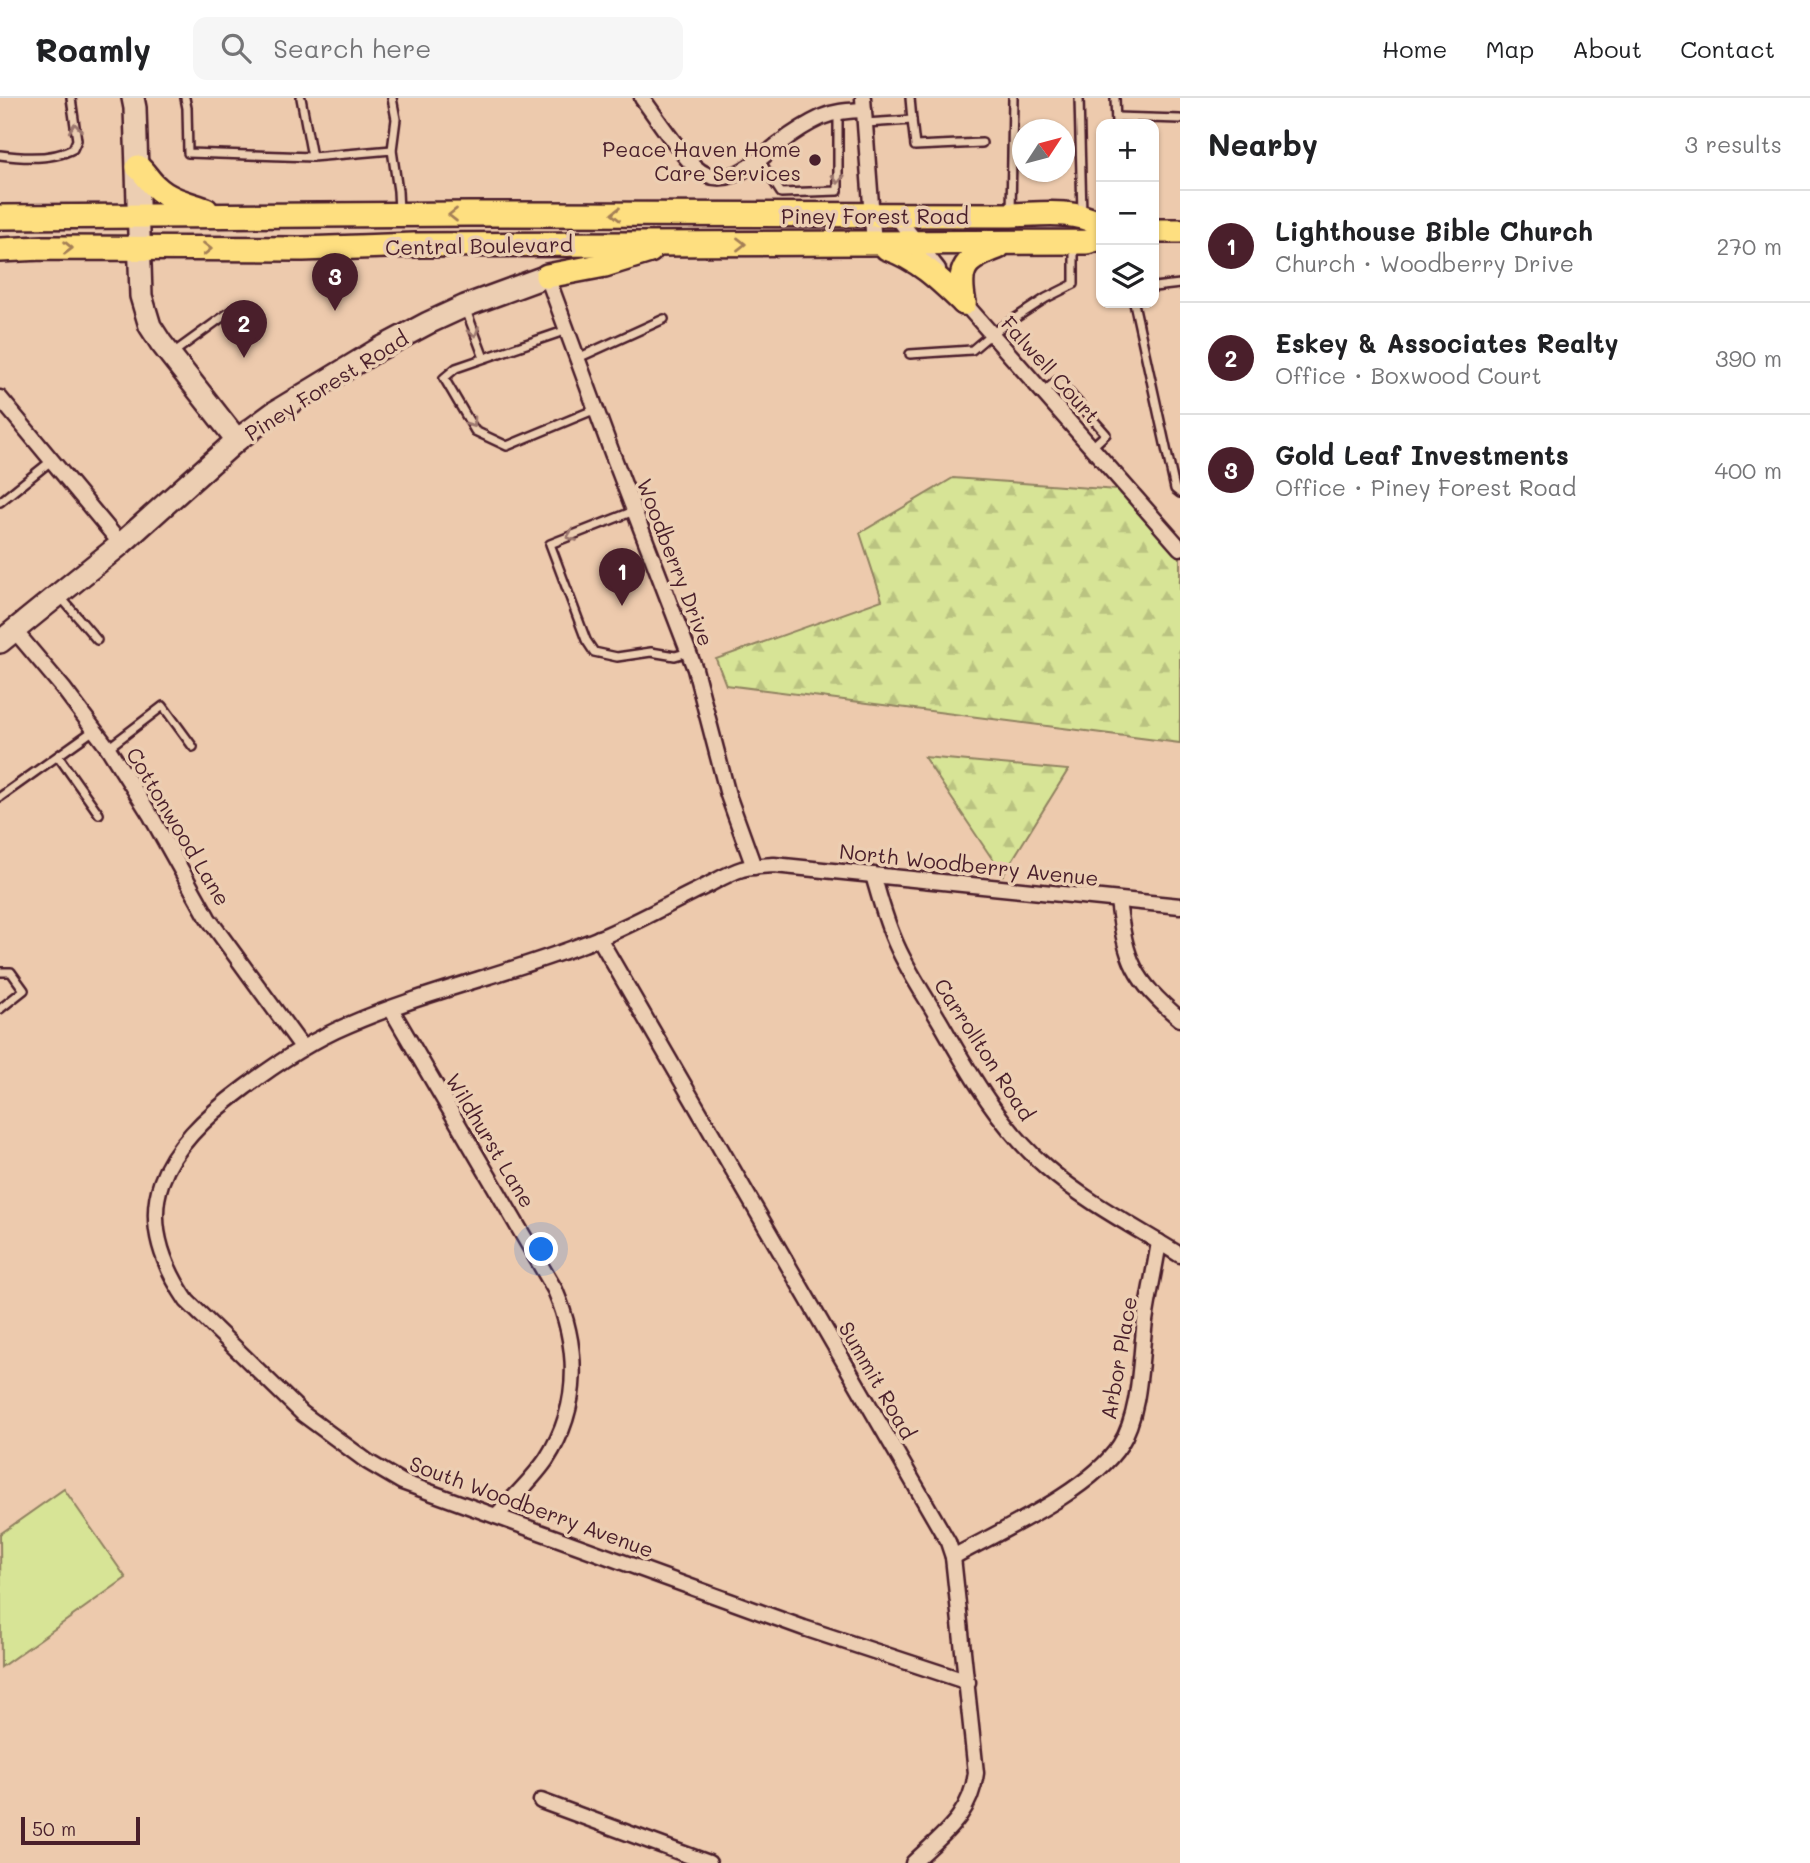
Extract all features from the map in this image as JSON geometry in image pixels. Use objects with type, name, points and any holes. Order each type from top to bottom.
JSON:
[{"type":"main road","points":[[133,98],[138,166],[138,249],[144,308],[150,326],[170,355],[237,440]]},
{"type":"main road","points":[[138,166],[155,187],[168,196],[223,216]]},
{"type":"main road","points":[[929,250],[942,233],[956,226],[1042,225],[1056,213]]},
{"type":"main road","name":"Piney Forest Road","points":[[521,215],[1056,213],[1092,219]]},
{"type":"main road","name":"Central Boulevard","points":[[0,217],[521,215]]},
{"type":"main road","points":[[1159,232],[1180,231]]},
{"type":"main road","name":"Piney Forest Road","points":[[874,244],[929,250],[1096,239]]},
{"type":"main road","points":[[964,303],[960,282],[963,269],[972,259],[1009,243]]},
{"type":"main road","points":[[547,276],[605,265],[673,244]]},
{"type":"main road","points":[[874,244],[906,254],[931,270],[964,303]]},
{"type":"main road","name":"Central Boulevard","points":[[0,250],[874,244]]},
{"type":"main road","name":"Piney Forest Road","points":[[7,636],[121,544],[237,440],[275,412],[379,349],[465,306],[547,276]]},
{"type":"street","points":[[642,98],[695,167],[715,177],[727,177],[743,172],[802,128],[838,111],[864,110],[874,244]]},
{"type":"street","name":"Falwell Court","points":[[895,215],[929,250],[964,303],[1178,542]]},
{"type":"street","name":"Woodberry Drive","points":[[547,276],[689,652],[709,716],[728,795],[754,867]]},
{"type":"street","points":[[0,398],[121,544]]},
{"type":"street","name":"Cottonwood Lane","points":[[7,636],[95,730],[108,748],[151,816],[208,918],[302,1047]]},
{"type":"street","name":"North Woodberry Avenue","points":[[754,867],[774,865],[1180,906]]},
{"type":"street","name":"South Woodberry Avenue","points":[[754,867],[739,870],[599,938],[350,1024],[302,1047],[222,1104],[177,1149],[166,1171],[155,1214],[156,1235],[173,1281],[195,1310],[303,1414],[331,1437],[402,1482],[804,1628],[968,1682]]},
{"type":"street","name":"Carrollton Road","points":[[873,875],[883,912],[898,948],[957,1053],[994,1110],[1017,1139],[1074,1189],[1180,1255]]},
{"type":"street","points":[[1118,901],[1123,941],[1130,961],[1153,996],[1180,1019]]},
{"type":"street","name":"Summit Road","points":[[599,938],[948,1542],[953,1557],[976,1773],[973,1790],[960,1817],[913,1863]]},
{"type":"street","name":"Wildhurst Lane","points":[[391,1009],[555,1290],[572,1340],[572,1396],[559,1438],[545,1461],[496,1516]]},
{"type":"street","name":"Arbor Place","points":[[953,1557],[1062,1496],[1102,1466],[1122,1443],[1129,1427],[1137,1392],[1159,1242]]},
{"type":"street","points":[[541,1801],[709,1863]]},
{"type":"lane","points":[[0,155],[25,157],[65,153],[73,149],[77,140],[71,98]]},
{"type":"lane","points":[[185,98],[188,153],[312,157],[392,150]]},
{"type":"lane","points":[[301,98],[312,157]]},
{"type":"lane","points":[[392,98],[396,119],[392,150],[399,215]]},
{"type":"lane","points":[[910,98],[915,146],[982,143]]},
{"type":"lane","points":[[1011,215],[1013,98]]},
{"type":"lane","points":[[1079,98],[1092,219]]},
{"type":"lane","points":[[1115,98],[1116,119]]},
{"type":"lane","points":[[864,110],[912,120]]},
{"type":"lane","points":[[759,159],[781,192],[838,191],[838,111]]},
{"type":"lane","points":[[1159,120],[1180,119]]},
{"type":"lane","points":[[910,354],[972,350],[991,334],[1046,298],[1074,284],[1074,242]]},
{"type":"lane","points":[[1159,286],[1180,284]]},
{"type":"lane","points":[[465,306],[484,358]]},
{"type":"lane","points":[[170,355],[235,307]]},
{"type":"lane","points":[[1135,308],[1175,489],[1180,493]]},
{"type":"lane","points":[[578,358],[664,320]]},
{"type":"lane","points":[[568,330],[456,368],[444,379],[475,431],[507,446],[596,409]]},
{"type":"lane","points":[[0,502],[52,460]]},
{"type":"lane","points":[[635,511],[550,544],[586,640],[594,652],[617,657],[651,652],[675,656],[689,652]]},
{"type":"lane","points":[[59,594],[97,640]]},
{"type":"lane","points":[[108,748],[163,706],[193,747]]},
{"type":"lane","points":[[0,797],[95,730]]},
{"type":"lane","points":[[58,756],[99,814]]},
{"type":"lane","points":[[0,972],[11,972],[24,990],[0,1009]]},
{"type":"green space","points":[[953,478],[1131,491],[1180,548],[1180,743],[726,685],[716,659],[882,600],[860,533]]},
{"type":"green space","points":[[924,757],[1068,770],[1003,875]]},
{"type":"green space","points":[[64,1489],[126,1578],[1,1667],[0,1534]]},
{"type":"place","name":"Peace Haven Home Care Services","points":[[815,160]]},
{"type":"place","name":"Gold Leaf Investments","points":[[335,311]]},
{"type":"place","name":"Eskey & Associates Realty","points":[[244,358]]},
{"type":"place","name":"Lighthouse Bible Church","points":[[622,606]]}]
